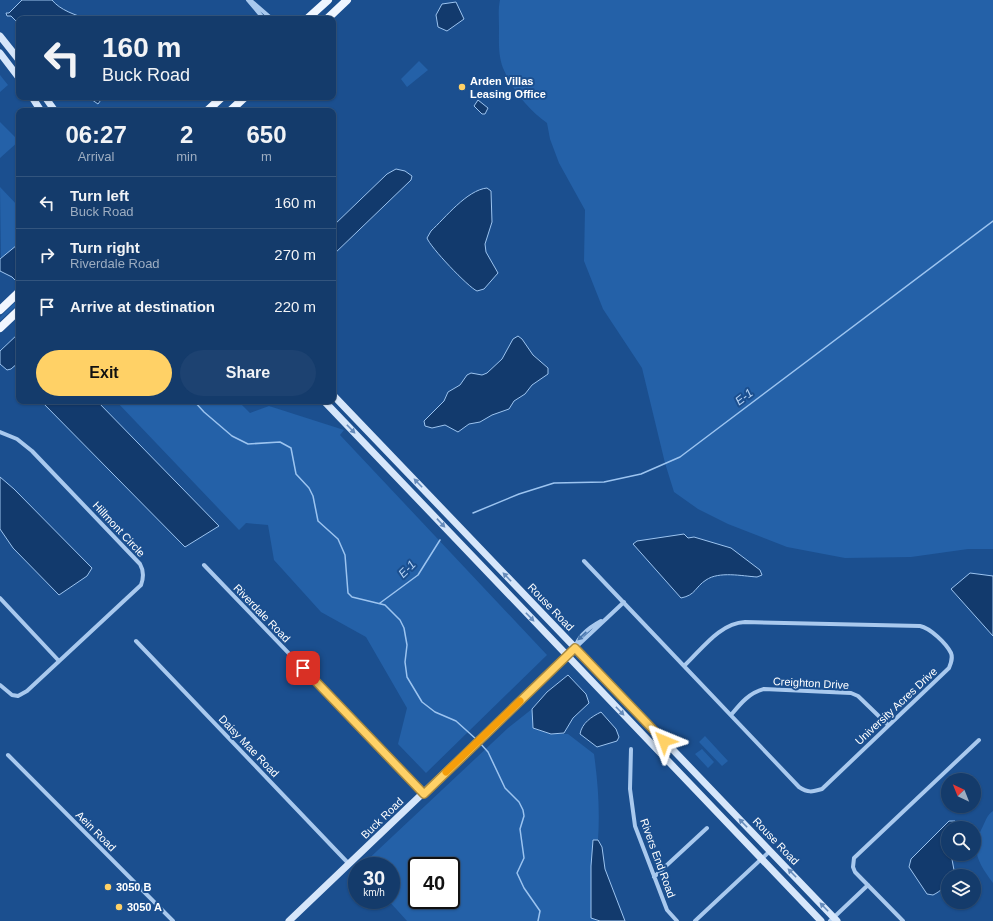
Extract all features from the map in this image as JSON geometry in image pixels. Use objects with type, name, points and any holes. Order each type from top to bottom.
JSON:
[{"type":"main road","points":[[310,16],[328,0]]},
{"type":"main road","points":[[330,16],[344,2]]},
{"type":"main road","points":[[210,108],[219,100]]},
{"type":"main road","points":[[233,108],[242,100]]},
{"type":"main road","points":[[0,310],[16,295]]},
{"type":"main road","points":[[0,328],[16,313]]},
{"type":"street","points":[[249,0],[262,16]]},
{"type":"street","points":[[249,0],[268,16]]},
{"type":"street","points":[[0,36],[16,56]]},
{"type":"street","points":[[0,54],[16,74]]},
{"type":"street","name":"Rouse Road","points":[[336,397],[770,851],[834,920]]},
{"type":"street","name":"Rouse Road","points":[[327,404],[821,921]]},
{"type":"street","name":"Hillmont Circle","points":[[0,432],[17,439],[32,450],[143,570],[144,578],[141,585],[26,691],[18,696],[12,695],[0,685]]},
{"type":"street","name":"University Acres Drive","points":[[584,562],[624,602],[684,666],[799,787],[806,791],[812,792],[822,789],[949,668],[952,661],[951,653],[927,628],[920,626],[735,622],[726,626],[684,666]]},
{"type":"street","name":"Riverdale Road","points":[[204,565],[424,794]]},
{"type":"street","points":[[0,598],[59,661]]},
{"type":"street","name":"Buck Road","points":[[356,857],[624,602]]},
{"type":"street","name":"Buck Road","points":[[575,648],[576,641],[592,626],[604,620]]},
{"type":"street","points":[[592,626],[595,630]]},
{"type":"street","name":"Daisy Mae Road","points":[[136,641],[348,863]]},
{"type":"street","name":"Creighton Drive","points":[[731,715],[748,696],[755,691],[764,689],[851,693],[858,696],[888,725]]},
{"type":"street","points":[[903,921],[855,872],[853,868],[854,858],[979,740]]},
{"type":"street","name":"Rivers End Road","points":[[631,749],[630,789],[635,826],[667,910],[677,921]]},
{"type":"street","name":"Aein Road","points":[[8,755],[172,921]]},
{"type":"street","points":[[654,877],[706,828]]},
{"type":"street","points":[[695,921],[770,851]]},
{"type":"street","name":"Buck Road","points":[[289,921],[348,865]]},
{"type":"street","points":[[834,920],[868,885]]},
{"type":"shaded area","points":[[22,0],[52,0],[63,9],[79,16],[16,16],[16,21],[11,16],[7,16],[6,13],[9,13]]},
{"type":"shaded area","points":[[500,0],[993,0],[993,549],[968,549],[911,557],[845,558],[787,547],[728,524],[698,509],[674,492],[665,463],[642,368],[603,309],[584,261],[585,210],[559,163],[550,139],[547,123],[533,112],[521,98],[511,84],[503,68],[499,48]]},
{"type":"shaded area","points":[[456,2],[464,19],[447,31],[438,27],[436,15],[442,4]]},
{"type":"shaded area","points":[[419,61],[428,70],[407,87],[401,79]]},
{"type":"shaded area","points":[[0,75],[8,85],[0,92]]},
{"type":"shaded area","points":[[92,100],[101,100],[98,104]]},
{"type":"shaded area","points":[[478,100],[488,108],[485,114],[482,114],[474,106]]},
{"type":"shaded area","points":[[0,122],[16,138],[16,144],[0,158]]},
{"type":"shaded area","points":[[396,169],[405,171],[412,176],[411,180],[336,252],[336,223],[387,174]]},
{"type":"shaded area","points":[[0,187],[16,204],[16,247],[1,259]]},
{"type":"shaded area","points":[[487,188],[491,191],[492,222],[485,244],[486,252],[498,273],[484,289],[477,291],[450,266],[435,250],[427,238],[431,231],[464,199],[479,190]]},
{"type":"shaded area","points":[[16,246],[16,281],[12,277],[0,271],[0,259]]},
{"type":"shaded area","points":[[14,303],[16,304],[0,321],[0,317]]},
{"type":"shaded area","points":[[16,336],[16,365],[11,369],[7,370],[0,364],[0,351]]},
{"type":"shaded area","points":[[518,336],[522,339],[533,355],[548,368],[548,374],[532,385],[525,394],[514,401],[509,409],[492,415],[480,422],[469,424],[458,432],[445,425],[432,428],[425,426],[424,421],[444,401],[448,392],[460,385],[467,375],[471,373],[482,375],[487,373],[502,359],[513,339]]},
{"type":"shaded area","points":[[44,404],[100,404],[219,526],[185,547]]},
{"type":"shaded area","points":[[119,404],[241,404],[250,413],[269,406],[344,430],[340,435],[547,655],[426,773],[398,744],[407,708],[366,637],[321,612],[274,560],[268,525],[246,523],[239,530]]},
{"type":"shaded area","points":[[0,477],[14,489],[92,568],[87,576],[59,595],[13,548],[0,529]]},
{"type":"shaded area","points":[[684,534],[688,538],[694,537],[731,548],[760,570],[762,575],[757,577],[724,575],[711,577],[702,583],[693,593],[681,598],[633,544],[637,541]]},
{"type":"shaded area","points":[[970,573],[993,576],[993,636],[951,589]]},
{"type":"shaded area","points":[[568,675],[586,694],[589,703],[573,718],[564,733],[551,734],[533,728],[532,709],[547,692]]},
{"type":"shaded area","points":[[532,709],[533,728],[551,734],[568,734],[594,754],[598,786],[599,818],[598,840],[593,840],[591,918],[600,921],[407,921],[396,909],[400,909],[400,857],[371,857],[508,728]]},
{"type":"shaded area","points":[[601,712],[616,729],[619,737],[617,741],[597,747],[580,734],[581,730],[588,721]]},
{"type":"shaded area","points":[[705,736],[728,761],[722,766],[699,742]]},
{"type":"shaded area","points":[[702,749],[714,762],[708,768],[695,754]]},
{"type":"shaded area","points":[[993,811],[993,883],[983,869],[980,861],[981,861],[981,831],[989,814]]},
{"type":"shaded area","points":[[941,829],[941,861],[952,861],[954,869],[941,869],[941,890],[933,895],[927,894],[909,867],[911,859]]},
{"type":"shaded area","points":[[593,840],[598,840],[602,847],[605,869],[625,921],[600,921],[591,918],[591,866]]},
{"type":"waterway","name":"E-1","points":[[473,513],[519,494],[554,483],[604,482],[641,474],[680,457],[993,221]]},
{"type":"waterway","points":[[197,404],[232,436],[248,444],[280,442],[291,448],[296,474],[309,488],[313,496],[318,521],[338,539],[345,555],[348,593],[352,597],[385,605],[400,620],[404,628],[407,645],[405,662],[407,677],[422,702],[435,712],[456,721],[476,739]]},
{"type":"waterway","name":"E-1","points":[[380,603],[418,575],[440,540]]},
{"type":"waterway","points":[[479,742],[488,752],[505,788],[519,802],[523,810],[524,816],[520,829],[524,858],[517,873],[524,888],[540,911],[538,921]]},
{"type":"slow traffic","points":[[446,772],[520,701]]},
{"type":"place","name":"Arden Villas Leasing Office","points":[[462,87]]},
{"type":"place","name":"3050 B","points":[[108,887]]},
{"type":"place","name":"3050 A","points":[[119,907]]},
{"type":"route","points":[[303,668],[424,794],[575,648],[664,741]]}]
